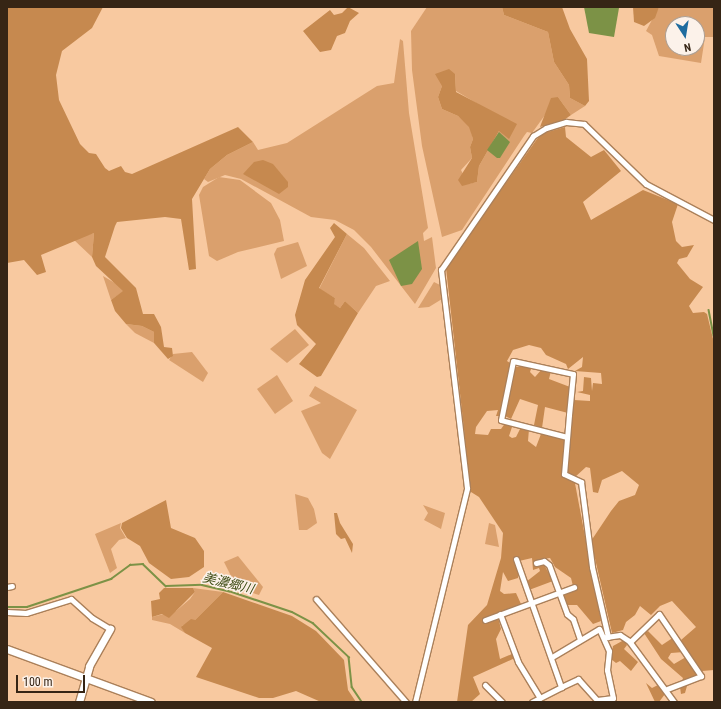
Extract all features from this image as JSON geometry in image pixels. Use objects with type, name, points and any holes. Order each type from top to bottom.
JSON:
[{"type":"main road","points":[[79,702],[89,666],[110,629]]},
{"type":"main road","points":[[7,649],[152,702]]},
{"type":"street","points":[[415,702],[467,488],[441,270],[533,136],[546,128],[566,122],[584,124],[646,184],[714,220]]},
{"type":"street","points":[[532,702],[578,679],[597,700],[613,698],[606,625],[592,568],[581,482],[564,474],[573,374],[513,361],[502,420],[567,437]]},
{"type":"street","points":[[516,559],[552,657],[561,687]]},
{"type":"street","points":[[536,563],[547,562],[580,639]]},
{"type":"street","points":[[485,620],[574,587]]},
{"type":"street","points":[[7,612],[26,613],[72,597],[92,618],[110,629]]},
{"type":"street","points":[[316,599],[406,702]]},
{"type":"street","points":[[500,614],[518,662],[540,698]]},
{"type":"street","points":[[630,642],[659,614],[701,676],[667,689]]},
{"type":"street","points":[[552,657],[580,639],[606,625]]},
{"type":"street","points":[[599,629],[607,637]]},
{"type":"street","points":[[607,637],[620,635],[630,642],[667,689],[674,702]]},
{"type":"street","points":[[485,685],[502,702]]},
{"type":"shaded area","points":[[7,7],[103,7],[92,28],[62,51],[56,75],[59,100],[80,144],[89,153],[96,154],[105,168],[109,171],[121,166],[125,172],[132,174],[238,127],[253,142],[227,155],[210,169],[192,199],[196,269],[189,270],[181,219],[165,217],[117,222],[115,226],[105,257],[136,288],[143,314],[154,314],[161,327],[164,347],[172,348],[173,356],[168,359],[154,343],[154,332],[142,326],[126,324],[115,311],[111,300],[123,291],[96,266],[92,257],[94,233],[41,255],[46,272],[37,275],[24,260],[7,263]]},
{"type":"shaded area","points":[[348,7],[359,13],[350,21],[345,33],[337,36],[331,50],[320,52],[303,31],[330,10],[334,15],[342,13]]},
{"type":"shaded area","points":[[427,7],[502,7],[504,15],[548,32],[554,62],[569,85],[570,98],[585,106],[571,115],[558,97],[532,133],[527,132],[524,136],[462,230],[442,237],[422,146],[412,70],[411,31]],"holes":[[[455,74],[456,91],[478,104],[499,131],[479,166],[477,182],[468,184],[461,170],[472,158],[470,147],[473,139],[470,127],[458,116],[442,109],[438,97],[442,86]]]},
{"type":"shaded area","points":[[502,7],[562,7],[570,29],[587,59],[589,101],[585,106],[570,98],[569,85],[554,62],[548,32],[504,15]]},
{"type":"shaded area","points":[[584,7],[619,8],[614,37],[589,33]]},
{"type":"shaded area","points":[[633,7],[659,7],[655,18],[644,26],[634,22]]},
{"type":"shaded area","points":[[659,7],[714,7],[714,37],[705,37],[705,16],[665,16],[665,56],[702,56],[701,63],[659,56],[652,35],[646,31]]},
{"type":"shaded area","points":[[400,39],[403,41],[409,113],[428,228],[423,233],[424,241],[432,237],[436,268],[415,304],[371,247],[354,230],[335,220],[311,217],[241,179],[225,175],[208,182],[204,179],[210,169],[227,155],[253,142],[258,150],[287,143],[377,86],[394,83]]},
{"type":"shaded area","points":[[449,69],[455,74],[456,92],[517,124],[509,139],[499,131],[479,166],[477,182],[462,186],[458,180],[472,158],[470,147],[473,139],[469,127],[458,116],[442,109],[438,97],[442,86],[435,74]]},
{"type":"shaded area","points":[[558,97],[571,115],[564,120],[540,127],[551,98]]},
{"type":"shaded area","points":[[565,127],[566,137],[591,157],[604,150],[621,171],[583,202],[591,220],[643,190],[678,204],[672,222],[676,241],[682,247],[694,245],[687,257],[679,259],[677,263],[690,279],[703,287],[689,306],[693,313],[704,312],[707,314],[714,343],[714,670],[702,671],[694,662],[681,640],[696,627],[672,601],[660,606],[651,615],[640,606],[635,615],[626,622],[623,630],[612,633],[591,541],[619,501],[635,495],[639,485],[622,471],[602,480],[598,493],[593,492],[590,468],[586,467],[574,478],[601,621],[593,624],[577,605],[565,605],[561,594],[574,590],[571,578],[555,567],[550,558],[541,559],[553,581],[529,590],[526,582],[540,571],[539,568],[533,570],[532,558],[519,561],[518,578],[508,581],[503,572],[500,591],[504,594],[516,593],[521,604],[492,615],[498,617],[501,629],[496,639],[500,659],[512,654],[515,658],[473,677],[480,694],[471,702],[457,702],[468,625],[487,605],[501,558],[503,533],[479,497],[471,492],[446,268],[537,139],[544,133]],"holes":[[[529,345],[541,348],[546,355],[566,364],[568,369],[583,357],[582,367],[575,371],[601,373],[602,384],[593,383],[592,391],[591,378],[584,377],[583,391],[577,392],[590,395],[590,401],[574,400],[569,440],[534,431],[541,434],[536,447],[528,441],[529,429],[521,427],[516,437],[512,438],[509,436],[512,427],[518,425],[506,422],[501,429],[491,429],[488,435],[475,434],[476,427],[487,411],[498,410],[496,416],[500,416],[505,410],[505,416],[511,419],[520,399],[538,405],[534,425],[542,428],[545,407],[568,413],[570,387],[549,379],[551,371],[542,369],[535,377],[530,372],[532,366],[516,367],[507,361],[513,350]]]},
{"type":"shaded area","points":[[499,132],[510,142],[500,158],[497,158],[487,150]]},
{"type":"shaded area","points":[[263,160],[273,164],[288,182],[288,187],[279,194],[243,174],[254,162]]},
{"type":"shaded area","points":[[219,177],[240,180],[271,203],[280,220],[284,241],[238,252],[217,261],[209,256],[199,195],[203,187]]},
{"type":"shaded area","points":[[334,223],[347,234],[319,288],[335,298],[334,304],[340,308],[345,301],[358,313],[321,376],[317,377],[299,364],[316,344],[297,325],[295,315],[305,280],[335,237],[330,228]]},
{"type":"shaded area","points":[[94,233],[92,257],[73,239]]},
{"type":"shaded area","points":[[347,234],[364,248],[390,281],[376,286],[358,313],[345,301],[340,308],[333,304],[335,298],[319,289]]},
{"type":"shaded area","points":[[418,241],[422,269],[412,284],[401,286],[389,260]]},
{"type":"shaded area","points":[[298,242],[307,266],[281,279],[274,254],[277,248]]},
{"type":"shaded area","points":[[103,276],[120,286],[124,291],[111,300]]},
{"type":"shaded area","points":[[434,282],[440,285],[442,299],[429,307],[418,308]]},
{"type":"shaded area","points":[[126,324],[142,326],[154,332],[154,343],[135,333]]},
{"type":"shaded area","points":[[295,329],[309,345],[287,363],[270,349]]},
{"type":"shaded area","points":[[192,352],[208,373],[203,382],[169,360],[173,354]]},
{"type":"shaded area","points":[[277,375],[293,401],[275,414],[257,389]]},
{"type":"shaded area","points":[[315,386],[357,410],[330,459],[322,453],[301,411],[321,403],[309,396]]},
{"type":"shaded area","points":[[295,494],[308,498],[314,509],[317,523],[307,530],[299,530]]},
{"type":"shaded area","points":[[166,500],[171,528],[195,538],[204,551],[204,567],[189,577],[171,579],[149,563],[140,546],[127,538],[121,528],[122,523]]},
{"type":"shaded area","points":[[423,505],[445,513],[441,529],[424,520],[428,513]]},
{"type":"shaded area","points":[[334,513],[337,513],[340,523],[353,544],[352,553],[345,538],[341,539],[336,534]]},
{"type":"shaded area","points":[[121,523],[120,528],[126,538],[119,540],[111,549],[117,568],[110,573],[95,534]]},
{"type":"shaded area","points":[[489,523],[495,525],[499,547],[485,544]]},
{"type":"shaded area","points":[[238,556],[263,587],[259,595],[237,588],[224,562]]},
{"type":"shaded area","points":[[164,588],[193,588],[195,592],[169,618],[162,614],[152,617],[151,601],[160,599],[159,593]]},
{"type":"shaded area","points":[[193,588],[223,592],[195,620],[182,626],[185,633],[170,624],[152,620],[152,617],[176,611],[190,599],[195,592]]},
{"type":"shaded area","points":[[223,592],[292,616],[316,631],[344,660],[348,690],[356,702],[321,702],[296,691],[273,698],[259,698],[196,677],[212,648],[185,633],[181,627],[191,619],[195,620]]},
{"type":"shaded area","points":[[648,631],[662,645],[674,637],[684,652],[671,653],[668,658],[674,664],[686,657],[698,675],[689,679],[685,693],[681,694],[680,687],[683,678],[661,659],[644,633]]},
{"type":"shaded area","points":[[624,640],[627,645],[624,649],[638,662],[631,671],[620,661],[616,663],[611,659],[613,646]]},
{"type":"shaded area","points":[[646,683],[652,688],[660,684],[665,694],[659,702],[655,702]]},
{"type":"waterway","points":[[709,310],[714,336]]},
{"type":"waterway","name":"美濃郷川","points":[[7,607],[27,607],[111,579],[130,565],[143,564],[166,586],[202,585],[229,591],[292,612],[313,623],[349,657],[352,687],[362,702]]}]
